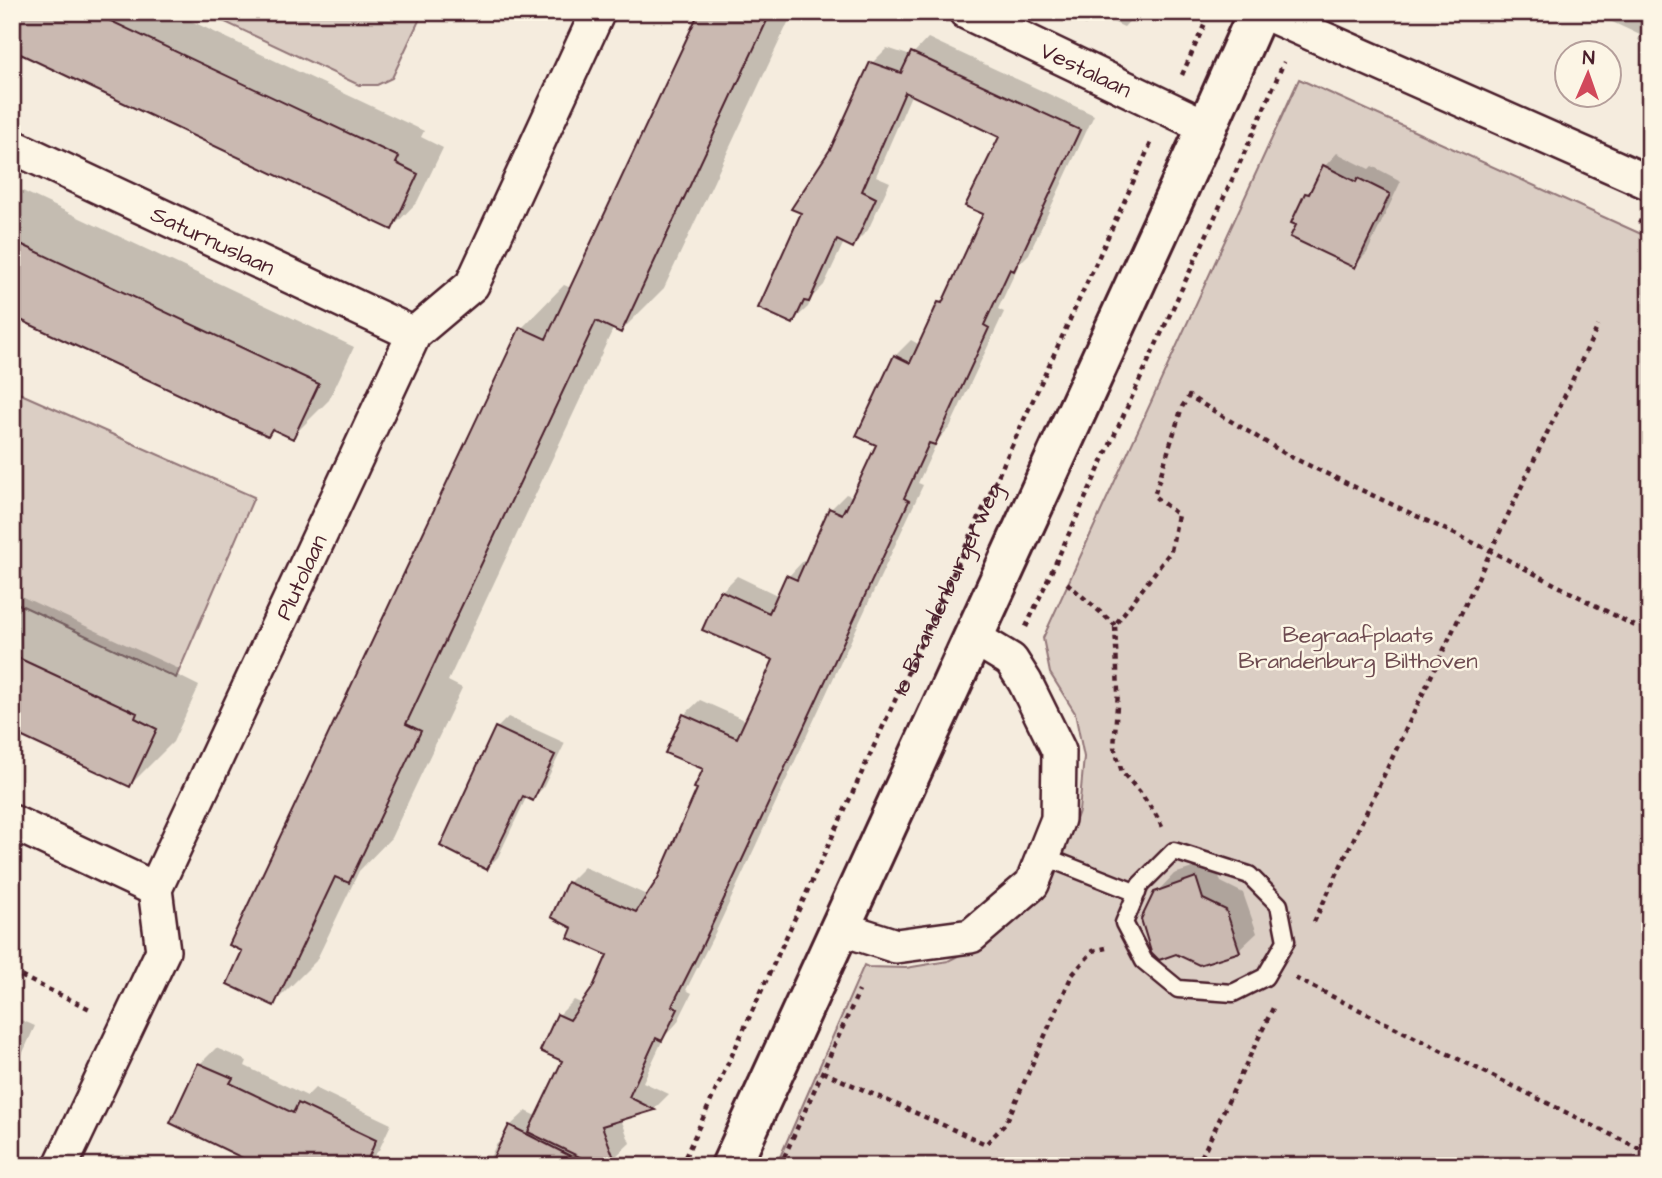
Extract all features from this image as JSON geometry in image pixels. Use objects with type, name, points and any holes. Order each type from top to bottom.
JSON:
[{"type":"street","name":"Plutolaan","points":[[155,889],[414,334],[472,285],[598,12]]},
{"type":"street","name":"Vestalaan","points":[[966,12],[1207,127]]},
{"type":"street","name":"1e Brandenburgerweg","points":[[731,1166],[1258,12]]},
{"type":"street","points":[[1263,12],[1650,183]]},
{"type":"street","name":"Saturnuslaan","points":[[12,146],[414,334]]},
{"type":"street","name":"1e Brandenburgerweg","points":[[840,928],[896,946],[971,936],[1032,884],[1058,819],[1059,751],[1025,682],[1011,660],[973,637]]},
{"type":"street","points":[[12,822],[155,889],[163,951],[61,1166]]},
{"type":"lane","points":[[1174,851],[1249,875],[1279,905],[1286,941],[1265,977],[1233,993],[1178,989],[1144,961],[1124,923],[1140,885],[1174,851]]},
{"type":"lane","points":[[1043,856],[1137,893]]},
{"type":"path","name":"1e Brandenburgerweg","points":[[681,1166],[1210,12]]},
{"type":"path","points":[[1011,660],[1248,145],[1299,28]]},
{"type":"path","points":[[1312,925],[1598,326]]},
{"type":"path","points":[[1174,851],[1156,815],[1122,772],[1114,747],[1118,692],[1115,625],[1171,551],[1178,515],[1154,496],[1182,407],[1189,396],[1289,456],[1491,551],[1634,626]]},
{"type":"path","points":[[1067,583],[1115,625]]},
{"type":"path","points":[[780,1166],[882,941]]},
{"type":"path","points":[[823,1072],[986,1144],[1006,1123],[1072,975],[1093,951],[1134,942]]},
{"type":"path","points":[[1274,962],[1289,975],[1650,1154]]},
{"type":"path","points":[[12,972],[128,1027]]},
{"type":"path","points":[[1197,1166],[1289,975]]},
{"type":"green space","points":[[204,12],[423,12],[392,78],[377,85],[359,85]]},
{"type":"green space","name":"Begraafplaats Brandenburg Bilthoven","points":[[1299,79],[1650,238],[1650,1166],[776,1166],[864,965],[906,968],[948,961],[982,944],[1011,925],[1038,898],[1062,860],[1079,811],[1084,757],[1075,713],[1050,673],[1043,638]]},
{"type":"green space","points":[[12,390],[254,497],[176,678],[12,601]]},
{"type":"building","points":[[12,12],[92,12],[399,157],[396,163],[418,174],[392,230],[12,50]]},
{"type":"building","points":[[699,12],[771,12],[621,333],[596,321],[406,724],[421,731],[349,883],[335,877],[274,1006],[227,984],[242,951],[229,945],[520,327],[546,339]]},
{"type":"building","points":[[911,52],[1080,130],[1014,271],[1010,269],[984,325],[989,328],[935,445],[929,443],[904,498],[909,501],[672,1006],[678,1009],[662,1041],[656,1038],[629,1097],[655,1110],[602,1126],[617,1166],[598,1166],[528,1132],[562,1061],[540,1051],[557,1014],[570,1020],[593,987],[607,955],[568,938],[572,928],[551,917],[567,882],[636,912],[658,878],[703,769],[665,753],[683,714],[737,738],[773,660],[702,630],[720,590],[769,613],[786,575],[797,580],[829,508],[842,514],[846,509],[876,445],[856,436],[894,355],[910,363],[938,302],[942,303],[983,214],[965,206],[999,137],[905,92],[862,191],[876,198],[853,248],[837,240],[809,302],[804,301],[793,324],[758,308],[801,213],[791,209],[831,148],[870,62],[901,73]]},
{"type":"building","points":[[1323,165],[1356,182],[1358,178],[1390,194],[1355,268],[1290,237],[1296,225],[1291,223],[1305,193],[1309,194]]},
{"type":"building","points":[[12,240],[319,384],[293,439],[272,429],[268,436],[12,316]]},
{"type":"building","points":[[12,655],[137,713],[135,718],[157,729],[130,787],[12,732]]},
{"type":"building","points":[[495,727],[555,755],[533,801],[523,796],[487,870],[440,846]]},
{"type":"building","points":[[1196,877],[1203,899],[1226,910],[1240,952],[1199,965],[1176,954],[1159,960],[1151,952],[1141,919],[1154,892]]},
{"type":"building","points":[[198,1063],[233,1078],[230,1083],[293,1113],[298,1103],[376,1140],[365,1166],[259,1166],[170,1123]]},
{"type":"building","points":[[509,1125],[590,1166],[489,1166]]}]
